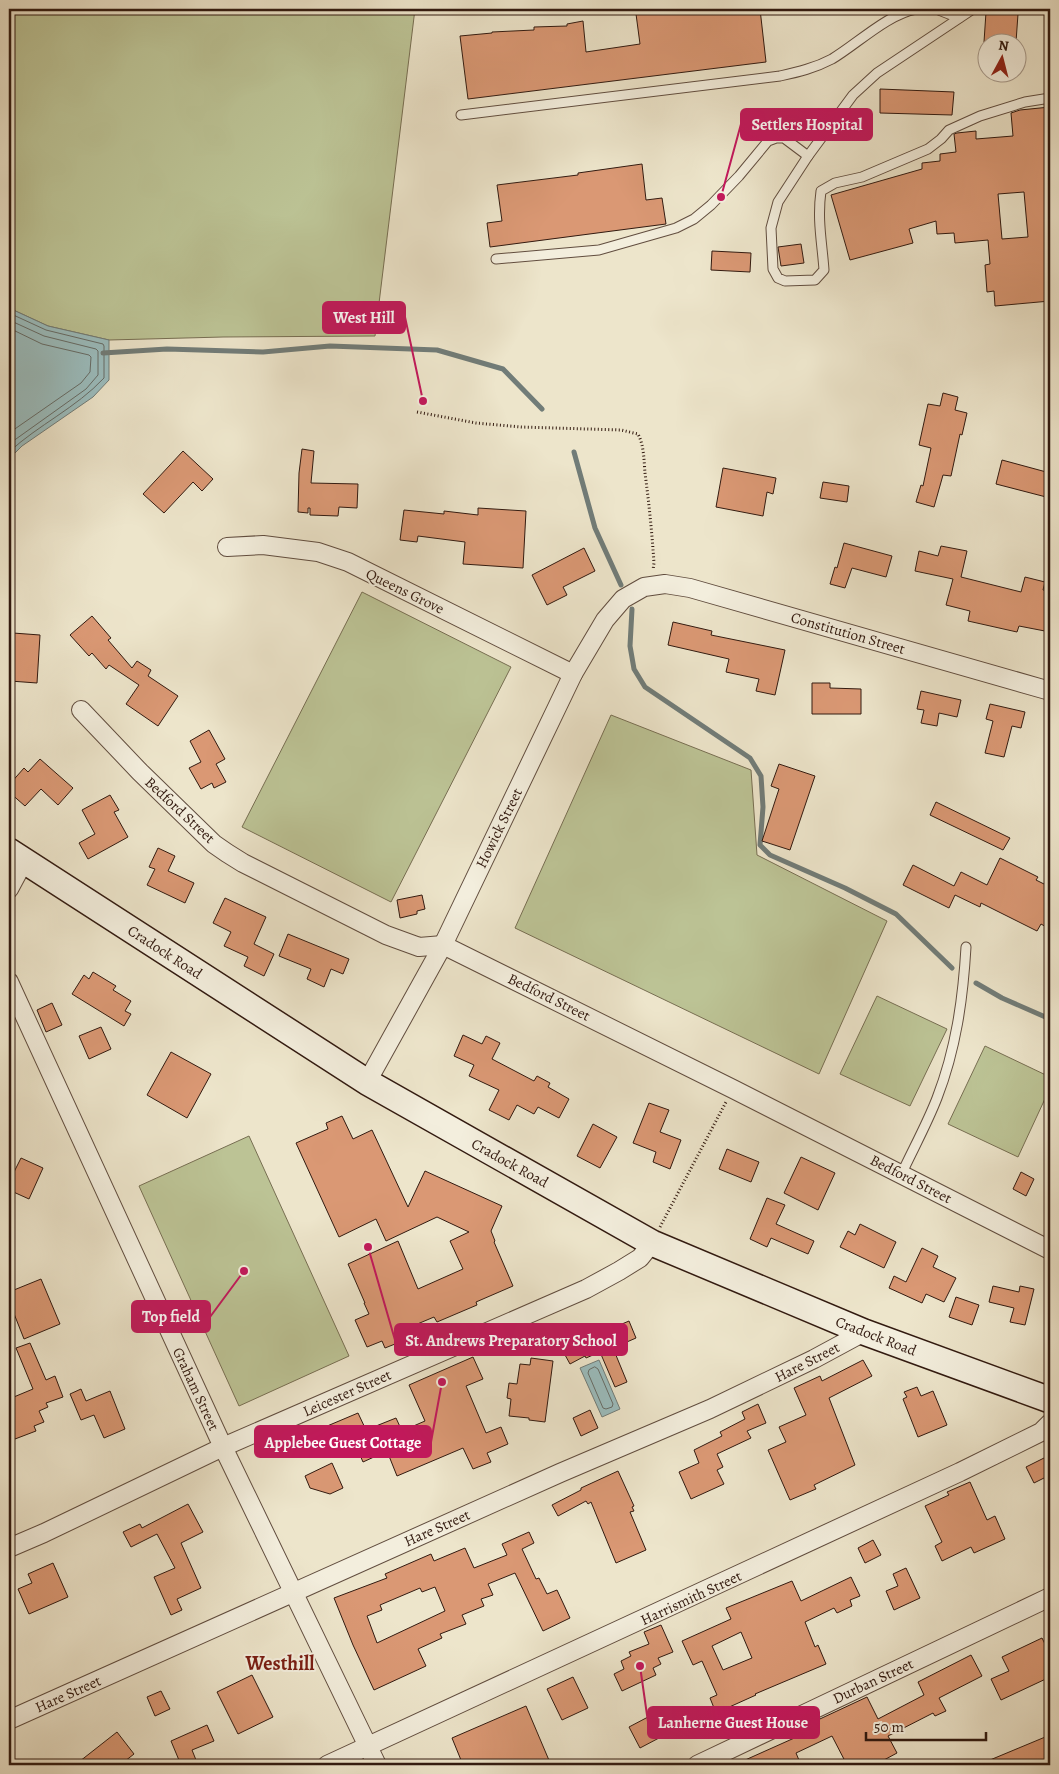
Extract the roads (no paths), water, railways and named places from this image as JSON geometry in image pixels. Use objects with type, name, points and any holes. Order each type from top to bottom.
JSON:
[{"type":"main road","name":"Cradock Road","points":[[16,856],[367,1082],[652,1243],[864,1332],[1050,1400]]},
{"type":"street","name":"Queens Grove","points":[[227,547],[263,546],[318,552],[348,562],[573,674]]},
{"type":"street","name":"Constitution Street","points":[[648,586],[665,584],[721,596],[1050,691]]},
{"type":"street","name":"Howick Street","points":[[367,1082],[443,945],[573,674],[605,620],[623,599],[648,586]]},
{"type":"street","name":"Bedford Street","points":[[80,710],[214,844],[243,863],[386,934],[419,947],[443,945],[733,1089],[1050,1250]]},
{"type":"street","points":[[9,889],[16,856]]},
{"type":"street","name":"Graham Street","points":[[9,982],[223,1447],[377,1765]]},
{"type":"street","name":"Leicester Street","points":[[9,1548],[223,1447],[586,1289],[640,1258],[652,1243]]},
{"type":"street","name":"Hare Street","points":[[9,1720],[560,1473],[710,1410],[864,1332]]},
{"type":"street","name":"Harrismith Street","points":[[327,1765],[960,1472],[1041,1432],[1050,1423]]},
{"type":"street","name":"Durban Street","points":[[697,1765],[1050,1597]]},
{"type":"lane","points":[[461,115],[780,76],[817,66],[893,18],[908,10],[916,9]]},
{"type":"lane","points":[[936,9],[959,18]]},
{"type":"lane","points":[[973,9],[877,73],[853,95],[808,156],[778,202],[772,216],[770,228],[773,270],[778,278],[785,281],[815,280],[824,270],[823,248],[818,225],[821,191],[835,183],[862,177],[928,149],[949,130],[980,116],[1025,102],[1050,98]]},
{"type":"lane","points":[[496,259],[599,250],[676,228],[694,219],[711,205],[740,176],[768,142],[776,138],[784,138],[808,156]]},
{"type":"lane","points":[[901,1174],[938,1097],[951,1055],[963,995],[966,947]]},
{"type":"water","points":[[9,308],[48,326],[109,340],[109,380],[93,397],[22,446],[9,459]]},
{"type":"water","points":[[599,1360],[620,1409],[602,1417],[580,1368]]},
{"type":"waterway","points":[[103,353],[167,349],[263,352],[330,346],[437,350],[503,369],[542,409]]},
{"type":"waterway","points":[[574,452],[595,528],[621,585]]},
{"type":"waterway","points":[[632,609],[630,646],[634,669],[645,687],[750,758],[761,776],[763,807],[760,845],[770,855],[845,888],[896,914],[952,968]]},
{"type":"waterway","points":[[976,983],[1002,998],[1050,1019]]},
{"type":"place","name":"Settlers Hospital","points":[[721,197]]},
{"type":"place","name":"West Hill","points":[[423,401]]},
{"type":"place","name":"St. Andrews Preparatory School","points":[[368,1247]]},
{"type":"place","name":"Top field","points":[[244,1271]]},
{"type":"place","name":"Applebee Guest Cottage","points":[[442,1382]]},
{"type":"place","name":"Lanherne Guest House","points":[[640,1666]]},
{"type":"district","name":"Westhill","points":[[280,1663]]}]
